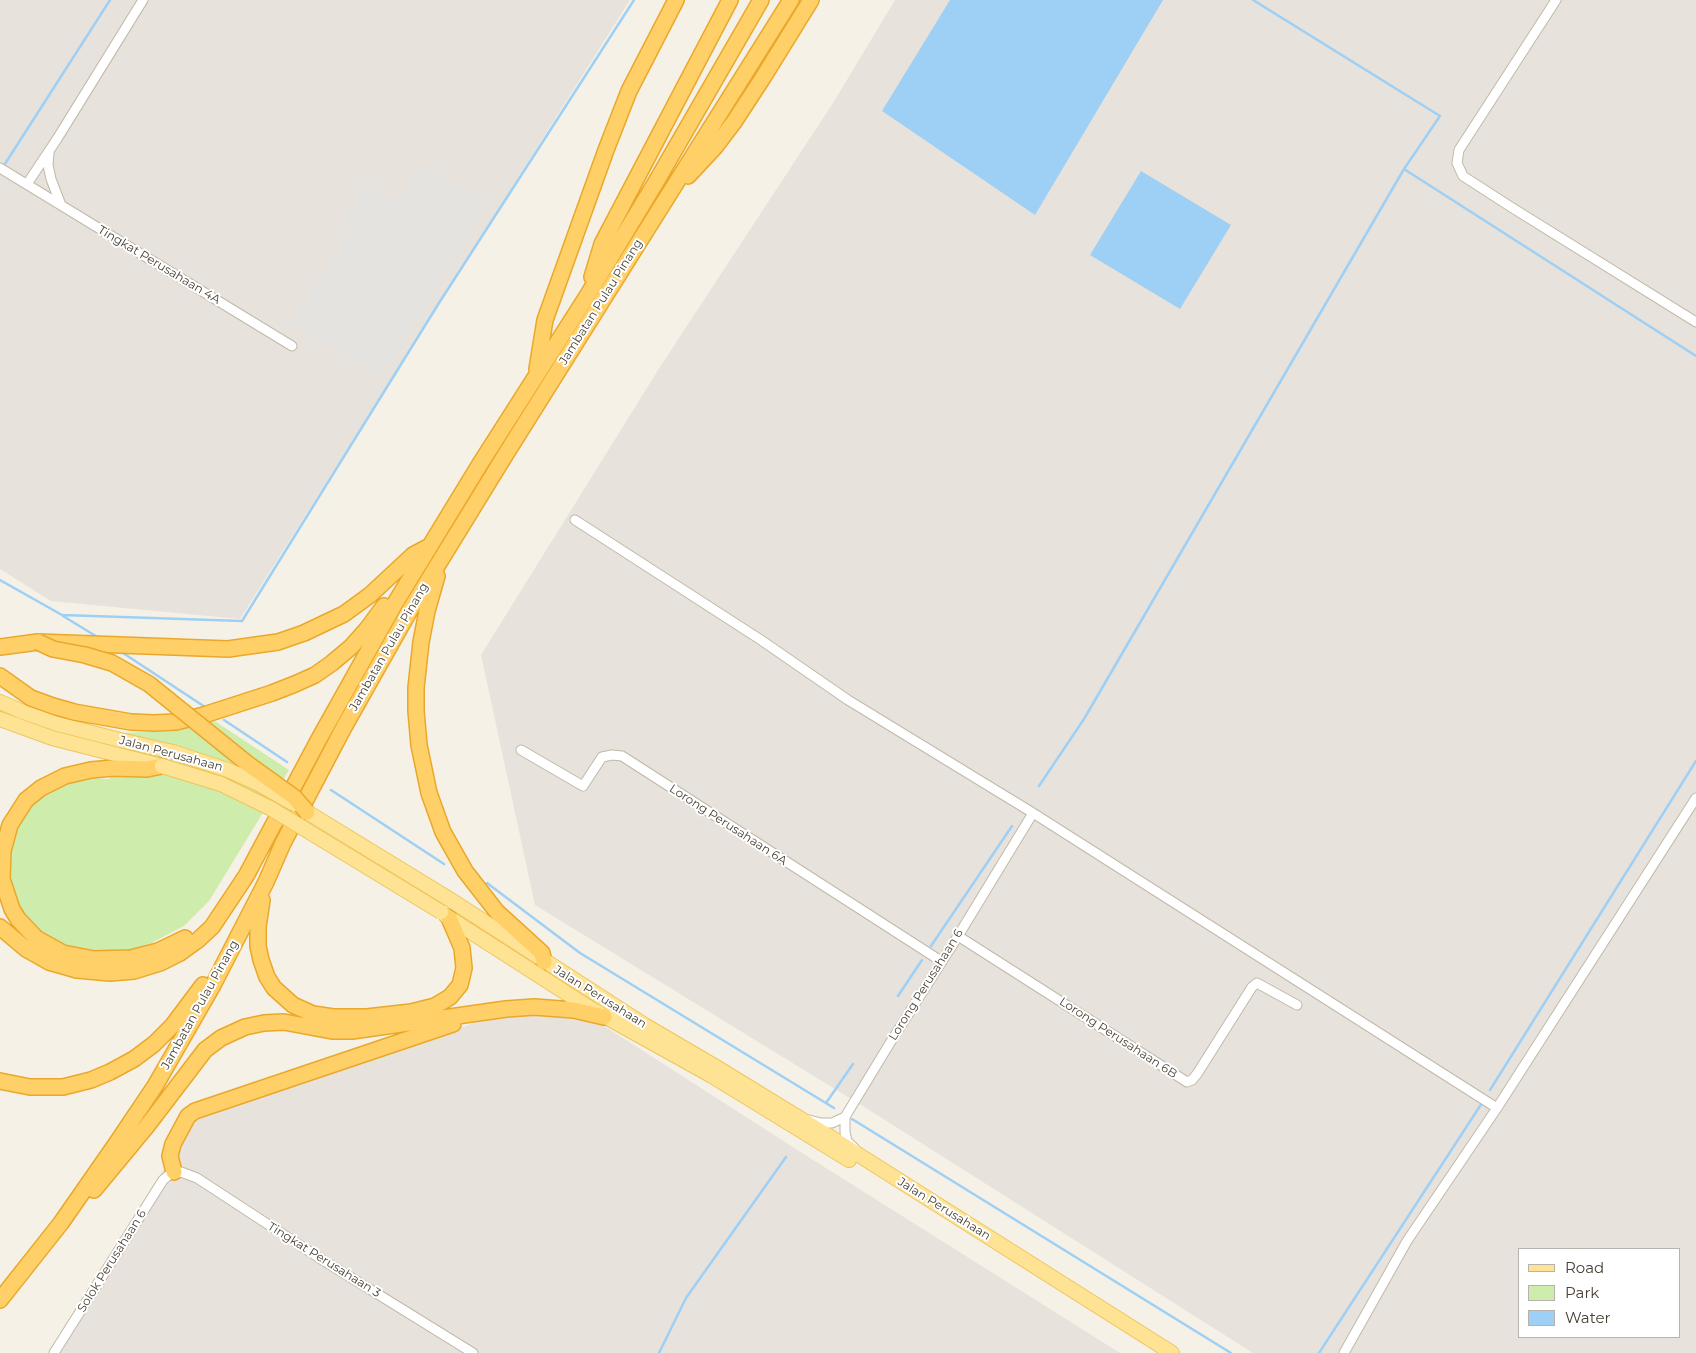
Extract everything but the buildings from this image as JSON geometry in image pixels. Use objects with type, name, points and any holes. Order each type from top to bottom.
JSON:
[{"type":"highway","points":[[536,376],[545,320],[606,150],[630,90],[676,0]]},
{"type":"highway","name":"Jambatan Pulau Pinang","points":[[588,293],[602,244],[730,0]]},
{"type":"highway","points":[[750,16],[755,0]]},
{"type":"highway","name":"Jambatan Pulau Pinang","points":[[0,927],[26,949],[49,962],[77,970],[94,972],[123,972],[160,963],[180,953],[208,931],[254,862],[319,739],[398,599],[656,182],[750,16],[761,0]]},
{"type":"highway","name":"Jambatan Pulau Pinang","points":[[0,1300],[61,1223],[154,1086],[232,949],[266,882],[283,843],[344,727],[410,610],[791,0]]},
{"type":"highway","points":[[669,194],[705,158],[724,135],[812,0]]},
{"type":"highway","points":[[0,647],[38,642],[228,649],[278,642],[331,621],[358,604],[414,555],[431,545]]},
{"type":"highway","points":[[442,558],[427,611],[418,661],[416,722],[420,756],[426,781],[439,823],[465,871],[497,912],[542,953],[544,962]]},
{"type":"highway","points":[[0,676],[31,698],[74,712],[118,721],[154,724],[176,722],[272,693],[314,675],[332,663],[355,643],[384,605],[398,599]]},
{"type":"highway","points":[[38,642],[53,649],[85,655],[112,664],[149,684],[248,764],[294,797],[307,812]]},
{"type":"highway","points":[[162,766],[147,769],[100,769],[65,776],[40,788],[26,800],[10,825],[3,851],[2,879],[12,909],[26,929],[43,943],[63,953],[94,959],[131,958],[158,951],[178,942],[205,925],[222,911]]},
{"type":"highway","points":[[266,882],[259,916],[258,932],[259,952],[265,972],[274,988],[293,1005],[322,1016],[355,1018],[385,1016],[428,1008],[445,1000],[460,985],[464,968],[462,948],[445,915]]},
{"type":"highway","points":[[0,1081],[30,1087],[63,1087],[102,1075],[134,1059],[154,1044],[173,1024],[198,993],[210,974],[232,949]]},
{"type":"highway","points":[[61,1223],[88,1198],[111,1172],[205,1050],[221,1038],[245,1027],[264,1023],[293,1023],[342,1031],[477,1013],[546,1007],[574,1010],[604,1017]]},
{"type":"highway","points":[[174,1172],[170,1156],[172,1144],[188,1116],[195,1112],[464,1020],[477,1013]]},
{"type":"main road","name":"Jalan Perusahaan","points":[[0,702],[57,724],[181,754],[228,770],[262,786],[446,897],[544,962],[863,1158],[1172,1353]]},
{"type":"main road","name":"Jalan Perusahaan","points":[[0,719],[52,738],[162,766],[221,784],[254,799],[300,825],[445,915],[604,1017],[712,1076],[1156,1353]]},
{"type":"street","points":[[27,184],[143,0]]},
{"type":"street","points":[[1556,0],[1459,150],[1457,163],[1463,176],[1696,322]]},
{"type":"street","points":[[57,139],[50,152],[48,165],[61,205]]},
{"type":"street","name":"Tingkat Perusahaan 4A","points":[[0,168],[292,346]]},
{"type":"street","points":[[575,520],[760,640],[848,700],[1033,813],[1497,1108]]},
{"type":"street","name":"Lorong Perusahaan 6A","points":[[522,750],[583,786],[602,757],[622,756],[941,961]]},
{"type":"street","points":[[1344,1353],[1407,1241],[1497,1108],[1696,798]]},
{"type":"street","name":"Lorong Perusahaan 6","points":[[845,1117],[1033,813]]},
{"type":"street","name":"Lorong Perusahaan 6B","points":[[958,936],[1187,1082],[1198,1074],[1252,987],[1257,983],[1297,1005]]},
{"type":"street","points":[[800,1119],[832,1123],[845,1117],[845,1132],[848,1140],[863,1158]]},
{"type":"street","name":"Solok Perusahaan 6","points":[[54,1353],[163,1180],[174,1172]]},
{"type":"street","name":"Tingkat Perusahaan 3","points":[[174,1172],[189,1174],[197,1178],[321,1259],[473,1353]]},
{"type":"shaded area","points":[[0,0],[630,0],[240,619],[51,601],[0,569]]},
{"type":"shaded area","points":[[895,0],[1696,0],[1696,1353],[1253,1353],[866,1108],[535,905],[481,655],[660,367],[833,103]]},
{"type":"shaded area","points":[[422,162],[490,205],[381,375],[285,322],[313,290],[354,225],[344,218],[367,183],[396,201]]},
{"type":"shaded area","points":[[542,1012],[598,1022],[1120,1353],[53,1353],[194,1119],[486,1019]]},
{"type":"green space","points":[[213,720],[289,770],[209,901],[184,926],[151,943],[114,955],[53,946],[22,919],[6,880],[10,839],[32,804],[49,791],[68,782],[88,778],[109,779],[121,733],[174,731]]},
{"type":"water","points":[[950,0],[1163,0],[1035,215],[882,111]]},
{"type":"water","points":[[1141,171],[1231,225],[1180,309],[1090,255]]},
{"type":"waterway","points":[[3,167],[110,0]]},
{"type":"waterway","points":[[0,580],[62,615],[242,621],[439,303],[634,0]]},
{"type":"waterway","points":[[1253,0],[1440,116],[1404,169],[1696,356]]},
{"type":"waterway","points":[[1039,786],[1084,719],[1404,169]]},
{"type":"waterway","points":[[63,616],[99,638]]},
{"type":"waterway","points":[[120,651],[205,707]]},
{"type":"waterway","points":[[224,720],[287,762]]},
{"type":"waterway","points":[[1490,1090],[1696,761]]},
{"type":"waterway","points":[[331,790],[444,864]]},
{"type":"waterway","points":[[931,946],[1012,826]]},
{"type":"waterway","points":[[487,883],[580,953],[834,1108]]},
{"type":"waterway","points":[[898,996],[922,960]]},
{"type":"waterway","points":[[826,1103],[853,1064]]},
{"type":"waterway","points":[[1319,1353],[1482,1103]]},
{"type":"waterway","points":[[852,1119],[1231,1353]]},
{"type":"waterway","points":[[659,1353],[686,1298],[786,1157]]}]
